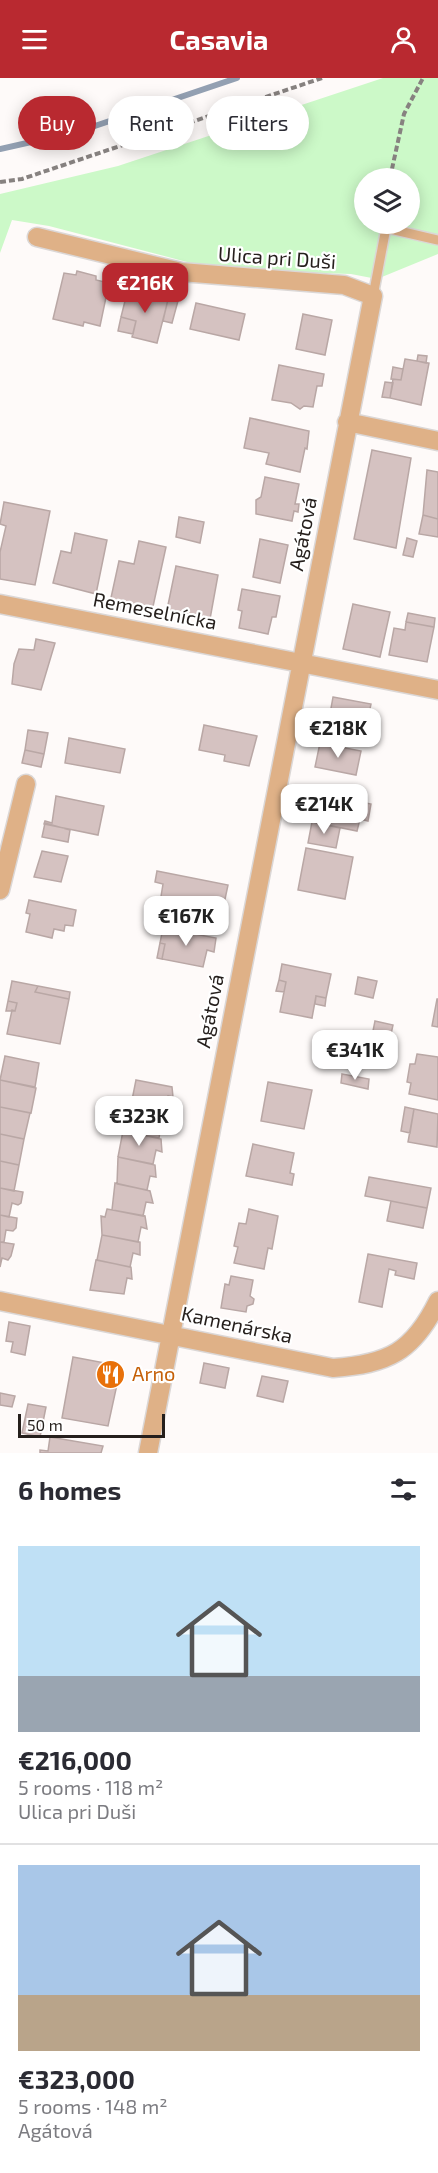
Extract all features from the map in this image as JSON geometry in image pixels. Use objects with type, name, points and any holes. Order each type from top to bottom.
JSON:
[{"type":"street","name":"Ulica pri Duši","points":[[37,237],[181,272],[344,285],[373,296]]},
{"type":"street","name":"Agátová","points":[[148,1453],[373,296]]},
{"type":"street","points":[[347,422],[438,441]]},
{"type":"street","name":"Remeselnícka","points":[[0,603],[301,662]]},
{"type":"street","points":[[301,662],[438,690]]},
{"type":"street","points":[[0,890],[4,854],[26,784]]},
{"type":"street","name":"Kamenárska","points":[[0,1301],[333,1368],[364,1366],[394,1354],[414,1342],[438,1301]]},
{"type":"lane","points":[[373,296],[386,228],[438,240]]},
{"type":"path","points":[[0,182],[22,179],[322,78]]},
{"type":"path","points":[[392,168],[404,114],[423,78]]},
{"type":"green space","points":[[383,78],[438,78],[438,254],[377,279],[351,274],[218,270],[49,226],[12,220],[0,253],[0,194],[118,166],[166,150],[194,150],[194,141],[206,137],[206,150],[309,150],[309,103]]},
{"type":"building","points":[[77,271],[96,276],[96,280],[109,283],[100,326],[84,322],[83,326],[53,319],[64,273],[76,275]]},
{"type":"building","points":[[128,289],[157,296],[158,293],[169,296],[157,343],[132,337],[136,321],[121,317]]},
{"type":"building","points":[[169,295],[179,297],[172,323],[163,321]]},
{"type":"building","points":[[196,303],[245,314],[239,340],[190,329]]},
{"type":"building","points":[[303,314],[332,320],[325,355],[296,349]]},
{"type":"building","points":[[121,317],[136,321],[133,334],[118,331]]},
{"type":"building","points":[[418,355],[427,356],[426,363],[417,361]]},
{"type":"building","points":[[405,359],[429,363],[421,405],[390,398],[393,379],[401,380]]},
{"type":"building","points":[[279,365],[324,374],[322,386],[317,386],[313,407],[304,406],[300,409],[291,403],[272,400]]},
{"type":"building","points":[[393,367],[403,369],[401,380],[391,379]]},
{"type":"building","points":[[385,382],[393,383],[390,398],[382,397]]},
{"type":"building","points":[[250,418],[309,431],[307,449],[305,448],[300,472],[266,464],[269,453],[244,448]]},
{"type":"building","points":[[372,450],[411,458],[396,548],[354,539]]},
{"type":"building","points":[[427,470],[438,472],[438,519],[423,515]]},
{"type":"building","points":[[265,477],[299,484],[295,504],[299,504],[298,512],[294,511],[292,521],[256,514],[256,500],[261,497]]},
{"type":"building","points":[[4,502],[50,511],[35,585],[0,579],[0,552],[6,526],[0,524]]},
{"type":"building","points":[[423,515],[438,519],[438,537],[419,534]]},
{"type":"building","points":[[179,517],[204,522],[200,543],[176,537]]},
{"type":"building","points":[[75,533],[107,540],[96,594],[53,583],[61,551],[71,553]]},
{"type":"building","points":[[407,538],[417,541],[413,557],[403,555]]},
{"type":"building","points":[[260,539],[288,545],[280,583],[253,577]]},
{"type":"building","points":[[139,541],[166,547],[152,611],[138,608],[137,614],[109,607],[119,561],[134,564]]},
{"type":"building","points":[[176,566],[218,575],[210,619],[167,610]]},
{"type":"building","points":[[242,589],[280,596],[276,617],[272,617],[268,634],[239,628],[242,611],[238,610]]},
{"type":"building","points":[[353,604],[390,612],[380,657],[343,649]]},
{"type":"building","points":[[408,613],[435,618],[434,627],[406,622]]},
{"type":"building","points":[[406,622],[434,627],[427,662],[389,655],[394,628],[405,630]]},
{"type":"building","points":[[36,639],[55,643],[41,690],[12,684],[14,664],[19,649],[34,650]]},
{"type":"building","points":[[333,697],[371,704],[365,732],[328,725]]},
{"type":"building","points":[[204,725],[257,736],[249,766],[224,761],[225,755],[199,750]]},
{"type":"building","points":[[28,730],[48,733],[44,754],[25,750]]},
{"type":"building","points":[[69,738],[125,749],[120,773],[65,763]]},
{"type":"building","points":[[320,743],[361,751],[356,775],[315,767]]},
{"type":"building","points":[[25,750],[44,754],[41,767],[22,763]]},
{"type":"building","points":[[323,794],[371,804],[368,821],[360,819],[357,831],[317,823]]},
{"type":"building","points":[[56,796],[104,806],[98,835],[44,824],[45,821],[52,823]]},
{"type":"building","points":[[313,803],[320,805],[317,823],[309,821]]},
{"type":"building","points":[[312,822],[340,828],[336,848],[308,843]]},
{"type":"building","points":[[45,823],[70,830],[68,842],[42,837]]},
{"type":"building","points":[[306,848],[353,857],[345,899],[298,890]]},
{"type":"building","points":[[42,851],[68,856],[61,882],[34,877]]},
{"type":"building","points":[[157,871],[228,885],[224,904],[216,903],[215,908],[211,908],[209,919],[159,909],[163,884],[155,882]]},
{"type":"building","points":[[29,900],[76,910],[73,926],[65,925],[64,931],[54,929],[52,938],[26,932],[30,914],[26,913]]},
{"type":"building","points":[[163,928],[216,938],[214,952],[207,950],[203,967],[162,959],[165,944],[160,943]]},
{"type":"building","points":[[160,943],[165,944],[162,959],[157,958]]},
{"type":"building","points":[[282,964],[331,974],[326,998],[316,996],[312,1018],[280,1012],[286,982],[279,980]]},
{"type":"building","points":[[358,977],[377,981],[373,998],[355,994]]},
{"type":"building","points":[[279,980],[286,982],[284,992],[276,991]]},
{"type":"building","points":[[12,981],[38,986],[35,992],[69,999],[60,1044],[7,1034],[12,1010],[15,1011],[17,1003],[8,1001]]},
{"type":"building","points":[[38,986],[70,992],[69,999],[35,992]]},
{"type":"building","points":[[316,996],[326,998],[325,1006],[315,1004]]},
{"type":"building","points":[[438,999],[438,1027],[432,1026]]},
{"type":"building","points":[[8,1001],[17,1003],[15,1011],[6,1011]]},
{"type":"building","points":[[375,1021],[393,1025],[390,1039],[372,1036]]},
{"type":"building","points":[[417,1054],[438,1057],[438,1100],[409,1094],[411,1083],[407,1082],[410,1064],[415,1064]]},
{"type":"building","points":[[5,1056],[39,1063],[35,1087],[0,1080]]},
{"type":"building","points":[[342,1074],[369,1079],[368,1089],[341,1083]]},
{"type":"building","points":[[0,1080],[36,1088],[31,1113],[0,1107]]},
{"type":"building","points":[[136,1080],[172,1087],[173,1097],[168,1096],[165,1112],[131,1105]]},
{"type":"building","points":[[268,1082],[312,1090],[304,1129],[261,1121]]},
{"type":"building","points":[[128,1105],[166,1113],[167,1126],[161,1125],[159,1138],[123,1131]]},
{"type":"building","points":[[0,1107],[30,1113],[24,1139],[0,1134]]},
{"type":"building","points":[[405,1107],[414,1109],[410,1133],[401,1131]]},
{"type":"building","points":[[414,1109],[438,1114],[437,1147],[408,1142]]},
{"type":"building","points":[[123,1131],[161,1139],[162,1152],[156,1150],[153,1164],[118,1157]]},
{"type":"building","points":[[0,1134],[24,1139],[19,1165],[0,1161]]},
{"type":"building","points":[[253,1144],[294,1153],[290,1173],[294,1174],[292,1185],[246,1176]]},
{"type":"building","points":[[118,1157],[155,1165],[156,1177],[150,1176],[147,1190],[117,1184]]},
{"type":"building","points":[[0,1161],[19,1165],[14,1191],[0,1188]]},
{"type":"building","points":[[369,1177],[431,1188],[427,1208],[365,1196]]},
{"type":"building","points":[[115,1183],[150,1191],[153,1203],[146,1202],[143,1216],[112,1210]]},
{"type":"building","points":[[0,1188],[23,1192],[21,1203],[18,1205],[12,1203],[9,1217],[0,1215]]},
{"type":"building","points":[[391,1201],[427,1208],[423,1228],[387,1221]]},
{"type":"building","points":[[107,1209],[145,1216],[147,1229],[141,1227],[138,1242],[102,1235],[101,1216],[105,1217]]},
{"type":"building","points":[[249,1209],[278,1216],[272,1249],[268,1248],[264,1269],[234,1263],[238,1247],[234,1246],[239,1223],[246,1224]]},
{"type":"building","points":[[0,1215],[17,1218],[16,1228],[13,1231],[6,1230],[4,1242],[0,1242]]},
{"type":"building","points":[[102,1235],[140,1242],[140,1255],[133,1253],[130,1267],[97,1260]]},
{"type":"building","points":[[0,1242],[14,1244],[11,1256],[8,1260],[2,1258],[0,1267]]},
{"type":"building","points":[[368,1254],[417,1263],[414,1279],[395,1275],[396,1271],[389,1269],[382,1307],[359,1302]]},
{"type":"building","points":[[96,1260],[131,1267],[132,1279],[127,1278],[124,1294],[90,1290]]},
{"type":"building","points":[[231,1276],[253,1280],[250,1296],[254,1299],[253,1304],[247,1306],[246,1312],[221,1308],[225,1284],[229,1285]]},
{"type":"building","points":[[9,1322],[30,1326],[25,1355],[11,1352],[13,1342],[6,1341]]},
{"type":"building","points":[[73,1357],[121,1366],[108,1426],[62,1418]]},
{"type":"building","points":[[204,1363],[229,1368],[225,1388],[200,1383]]},
{"type":"building","points":[[262,1376],[288,1381],[283,1402],[257,1396]]},
{"type":"building","points":[[0,1393],[15,1396],[12,1407],[0,1405]]},
{"type":"building","points":[[28,1404],[46,1407],[40,1437],[22,1433]]},
{"type":"building","points":[[50,1437],[103,1446],[101,1453],[40,1453],[40,1450],[48,1451]]},
{"type":"waterway","points":[[0,149],[80,131],[237,78]]},
{"type":"place","name":"Arno","points":[[111,1374]]}]
